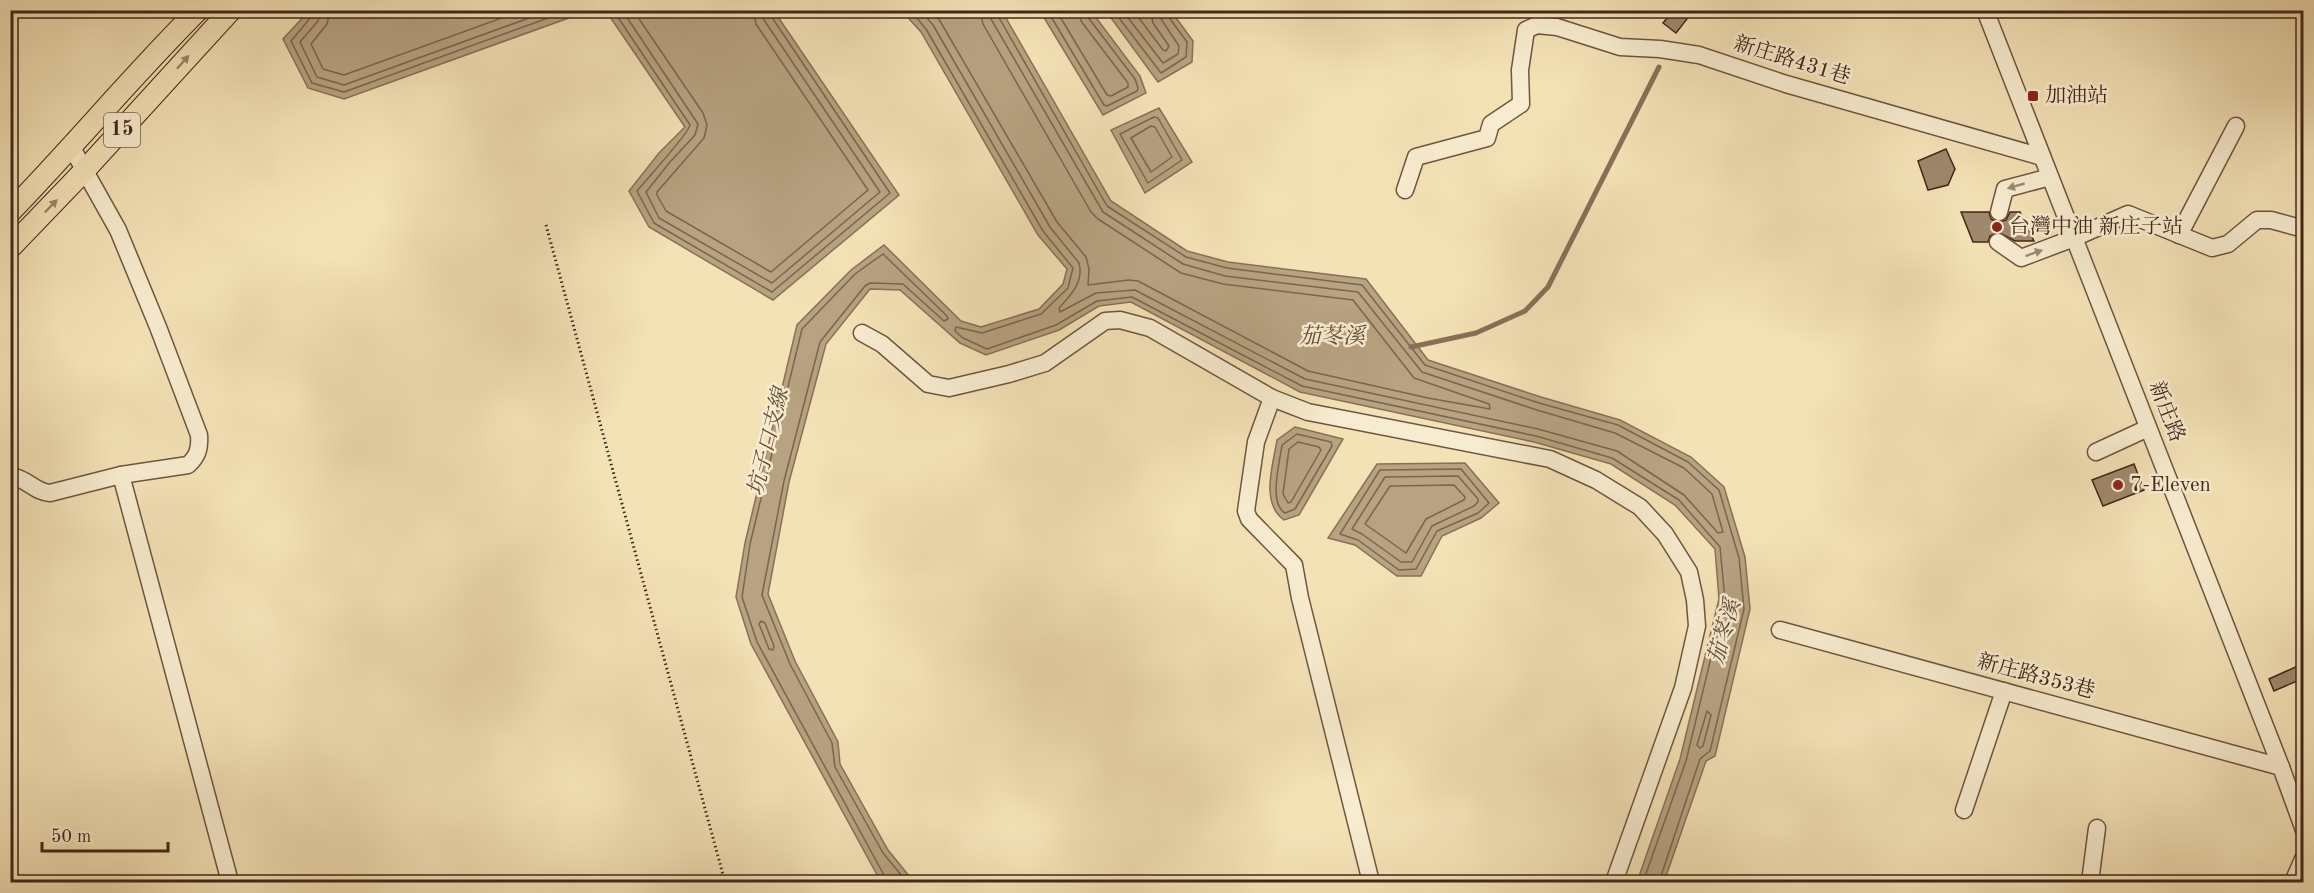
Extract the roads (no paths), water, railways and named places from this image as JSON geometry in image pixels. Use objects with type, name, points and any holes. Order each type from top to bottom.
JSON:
[{"type":"main road","name":"15","points":[[10,212],[72,148],[160,48],[198,10]]},
{"type":"main road","name":"15","points":[[10,248],[84,171],[231,10]]},
{"type":"street","name":"新庄路","points":[[1985,10],[2304,830]]},
{"type":"street","name":"新庄路431巷","points":[[1405,190],[1416,157],[1486,138],[1491,124],[1521,104],[1520,70],[1526,30],[1537,25],[1557,27],[1620,47],[1660,49],[1699,55],[1798,87],[2042,157]]},
{"type":"street","points":[[2179,235],[2236,126]]},
{"type":"street","points":[[10,476],[21,478],[41,492],[50,493],[121,475],[188,465],[198,452],[199,435],[118,230],[72,148]]},
{"type":"street","points":[[1999,212],[2005,189],[2050,177]]},
{"type":"street","points":[[1998,242],[2021,258],[2127,214],[2212,248],[2228,244],[2257,220],[2271,220],[2304,230]]},
{"type":"street","points":[[862,333],[882,344],[928,384],[949,388],[1045,363],[1105,321],[1120,320],[1150,328],[1272,398],[1308,412],[1550,459],[1596,480],[1640,507],[1665,534],[1689,572],[1695,600],[1697,626],[1683,688],[1614,882]]},
{"type":"street","points":[[1272,398],[1256,441],[1246,511],[1249,519],[1294,565],[1300,598],[1371,882]]},
{"type":"street","points":[[2096,452],[2148,428]]},
{"type":"street","points":[[121,475],[230,882]]},
{"type":"street","name":"新庄路353巷","points":[[1779,630],[2281,767]]},
{"type":"street","points":[[1964,810],[2004,691]]},
{"type":"street","points":[[2090,882],[2097,828]]},
{"type":"street","points":[[2293,882],[2304,857]]},
{"type":"water","points":[[309,11],[575,11],[577,15],[344,99],[308,88],[283,39]]},
{"type":"water","points":[[606,11],[774,11],[899,195],[773,300],[649,227],[629,191],[659,153],[685,127]]},
{"type":"water","name":"茄苳溪","points":[[902,11],[1002,11],[1111,201],[1187,251],[1228,262],[1366,279],[1428,360],[1620,420],[1691,457],[1724,487],[1745,557],[1750,609],[1715,756],[1706,761],[1664,882],[1637,882],[1680,759],[1719,599],[1715,549],[1675,505],[1611,464],[1534,442],[1300,392],[1131,302],[1099,306],[1059,330],[986,355],[960,343],[900,290],[870,289],[826,344],[789,482],[768,594],[795,661],[838,742],[840,764],[888,850],[914,882],[881,882],[751,644],[736,597],[745,543],[797,325],[851,270],[884,245],[961,321],[981,327],[1039,309],[1063,284],[1067,269],[1038,235],[921,32]]},
{"type":"water","points":[[1040,11],[1091,11],[1140,76],[1146,93],[1103,115]]},
{"type":"water","points":[[1106,11],[1171,11],[1193,41],[1192,62],[1158,82]]},
{"type":"water","points":[[1159,108],[1192,162],[1145,193],[1111,130]]},
{"type":"water","points":[[1295,427],[1343,439],[1299,515],[1284,520],[1272,504],[1271,472],[1277,440]]},
{"type":"water","points":[[1465,463],[1499,503],[1481,518],[1442,536],[1421,576],[1397,576],[1355,545],[1328,538],[1377,464]]},
{"type":"waterway","points":[[1411,347],[1476,333],[1525,311],[1548,287],[1659,67]]},
{"type":"place","name":"加油站","points":[[2033,96]]},
{"type":"place","name":"台灣中油 新庄子站","points":[[1997,227]]},
{"type":"place","name":"7-Eleven","points":[[2118,485]]},
{"type":"water label","name":"坑子口支線","points":[[769,442]]}]
